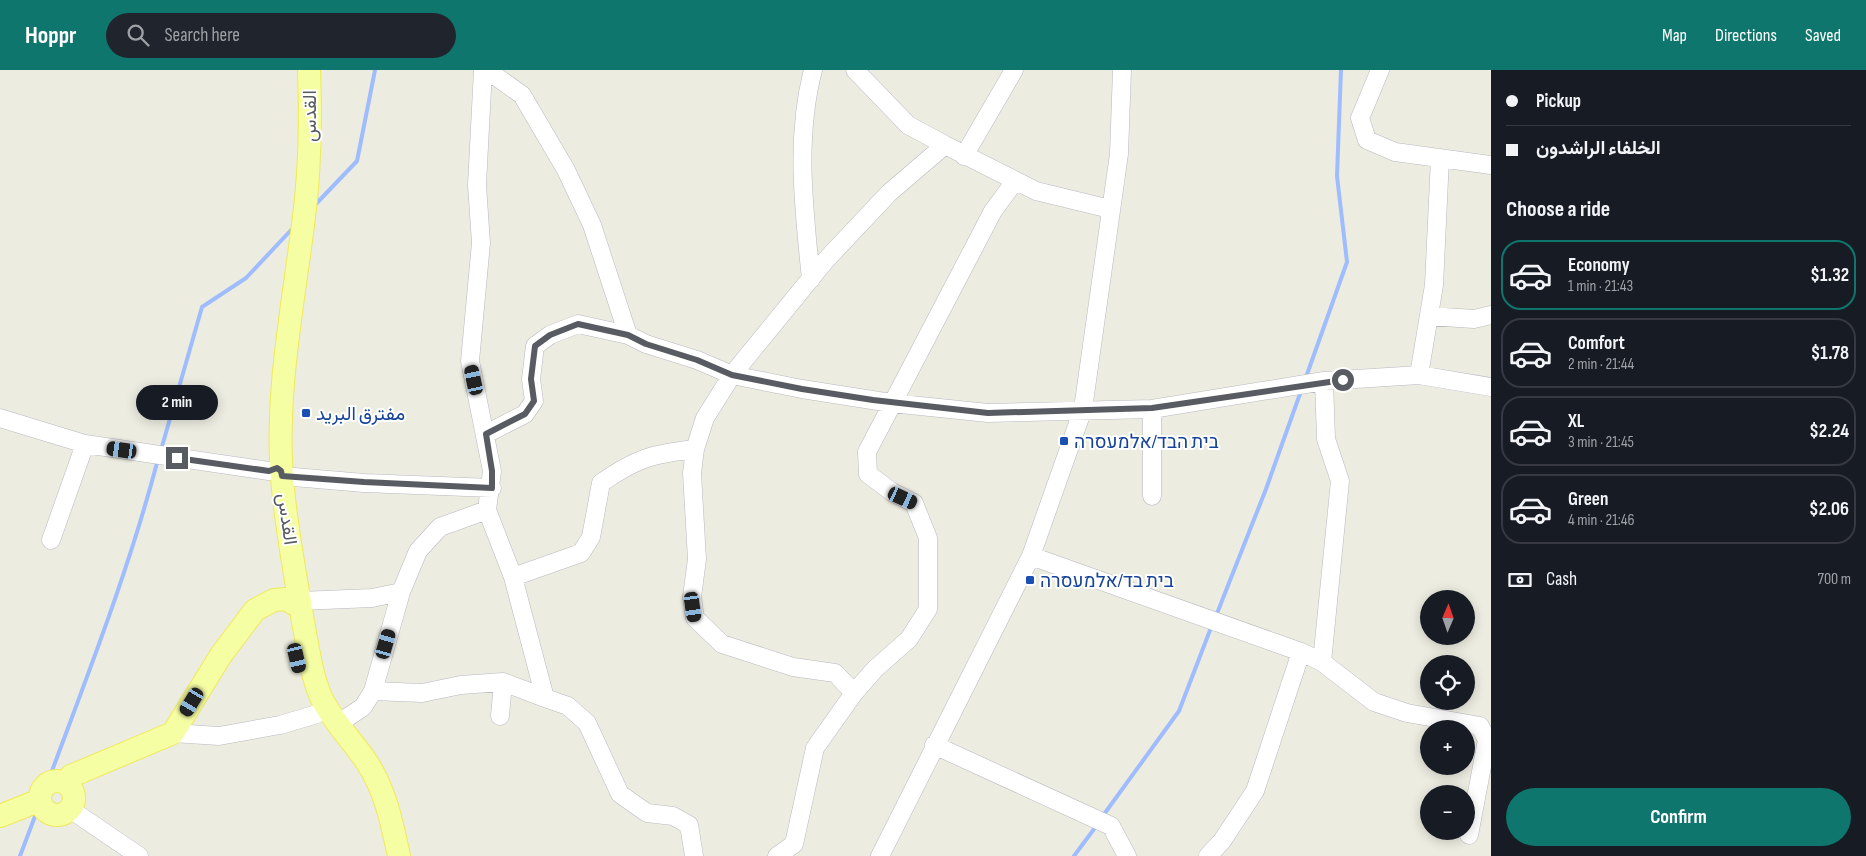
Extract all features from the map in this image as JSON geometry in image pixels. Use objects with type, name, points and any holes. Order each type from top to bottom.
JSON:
[{"type":"main road","name":"القدس","points":[[294,70],[297,156],[294,200],[269,375],[278,473],[303,685],[317,714],[355,768],[366,788],[378,821],[386,856]]},
{"type":"main road","name":"القدس","points":[[278,473],[285,364],[307,184],[309,70]]},
{"type":"main road","points":[[65,782],[71,776],[173,733],[244,622],[255,610],[265,604],[274,600],[293,600]]},
{"type":"main road","name":"القدس","points":[[293,600],[316,682],[326,705],[379,783],[391,817],[399,856]]},
{"type":"main road","points":[[56,780],[65,782],[74,793],[75,798],[66,813],[55,815],[45,810],[40,800],[42,789],[46,784],[56,780]]},
{"type":"main road","points":[[2,813],[40,800]]},
{"type":"street","points":[[483,70],[477,185],[480,242],[470,361],[492,471],[492,488],[487,510],[513,577],[546,698]]},
{"type":"street","points":[[488,70],[522,94],[566,170],[592,225],[628,335]]},
{"type":"street","points":[[811,279],[803,205],[804,131],[813,70]]},
{"type":"street","points":[[855,70],[908,125],[964,156],[1036,191],[1110,209]]},
{"type":"street","points":[[964,156],[1014,70]]},
{"type":"street","points":[[880,856],[934,745],[1031,556],[1083,409],[1119,154],[1122,70]]},
{"type":"street","points":[[1380,70],[1360,118],[1367,140],[1395,152],[1491,165]]},
{"type":"street","points":[[854,693],[835,673],[793,667],[722,644],[695,618],[692,597],[697,559],[692,473],[695,449],[705,418],[732,375],[811,279],[889,193],[945,145]]},
{"type":"street","points":[[1419,375],[1434,285],[1440,158]]},
{"type":"street","points":[[777,856],[794,844],[815,748],[854,693],[875,669],[909,640],[928,609],[928,538],[914,503],[892,492],[868,474],[867,452],[891,402],[993,211],[1015,181]]},
{"type":"street","points":[[1429,316],[1474,319],[1491,315]]},
{"type":"street","points":[[486,434],[525,414],[534,401],[531,379],[535,346],[550,335],[578,324],[628,335],[646,344],[697,360],[732,375],[802,389],[891,402],[988,413],[1152,408],[1324,381],[1419,375],[1491,386]]},
{"type":"street","points":[[1322,662],[1340,481],[1326,439],[1324,381]]},
{"type":"street","points":[[1152,408],[1152,496]]},
{"type":"street","points":[[0,418],[85,444],[278,473],[364,482],[492,488]]},
{"type":"street","points":[[51,540],[85,444]]},
{"type":"street","points":[[513,577],[581,553],[591,537],[601,483],[628,465],[657,454],[695,449]]},
{"type":"street","points":[[339,723],[363,708],[373,691],[401,592],[418,551],[440,527],[487,510]]},
{"type":"street","points":[[1031,556],[1302,652],[1322,662],[1374,702],[1408,713],[1480,726],[1488,740],[1475,802]]},
{"type":"street","points":[[293,600],[372,598],[401,592]]},
{"type":"street","points":[[1208,856],[1222,841],[1254,791],[1302,652]]},
{"type":"street","points":[[373,691],[422,693],[461,685],[503,682],[568,706],[587,723],[620,794],[646,813],[673,816],[689,825],[694,856]]},
{"type":"street","points":[[500,716],[503,682]]},
{"type":"street","points":[[173,733],[219,736],[280,725],[317,714]]},
{"type":"street","points":[[934,745],[1110,826],[1127,856]]},
{"type":"street","points":[[70,809],[140,856]]},
{"type":"waterway","points":[[314,206],[357,161],[375,70]]},
{"type":"waterway","points":[[1305,380],[1347,262],[1337,176],[1341,70]]},
{"type":"waterway","points":[[161,450],[202,307],[246,278],[293,228]]},
{"type":"waterway","points":[[1216,616],[1266,489],[1301,391]]},
{"type":"waterway","points":[[43,795],[119,587],[158,459]]},
{"type":"waterway","points":[[1102,817],[1179,711],[1212,625]]},
{"type":"waterway","points":[[20,856],[37,811]]},
{"type":"waterway","points":[[1074,856],[1097,825]]},
{"type":"place","name":"مفترق البريد","points":[[306,413]]},
{"type":"place","name":"בית הבד/אלמעסרה","points":[[1064,441]]},
{"type":"place","name":"בית בד/אלמעסרה","points":[[1030,580]]},
{"type":"route","points":[[177,458],[269,471],[277,468],[281,471],[282,476],[492,488],[492,471],[486,434],[525,414],[534,401],[531,379],[535,346],[550,335],[578,324],[628,335],[646,344],[697,360],[732,375],[802,389],[873,400],[988,413],[1152,408],[1194,403],[1324,381],[1343,380]]}]
